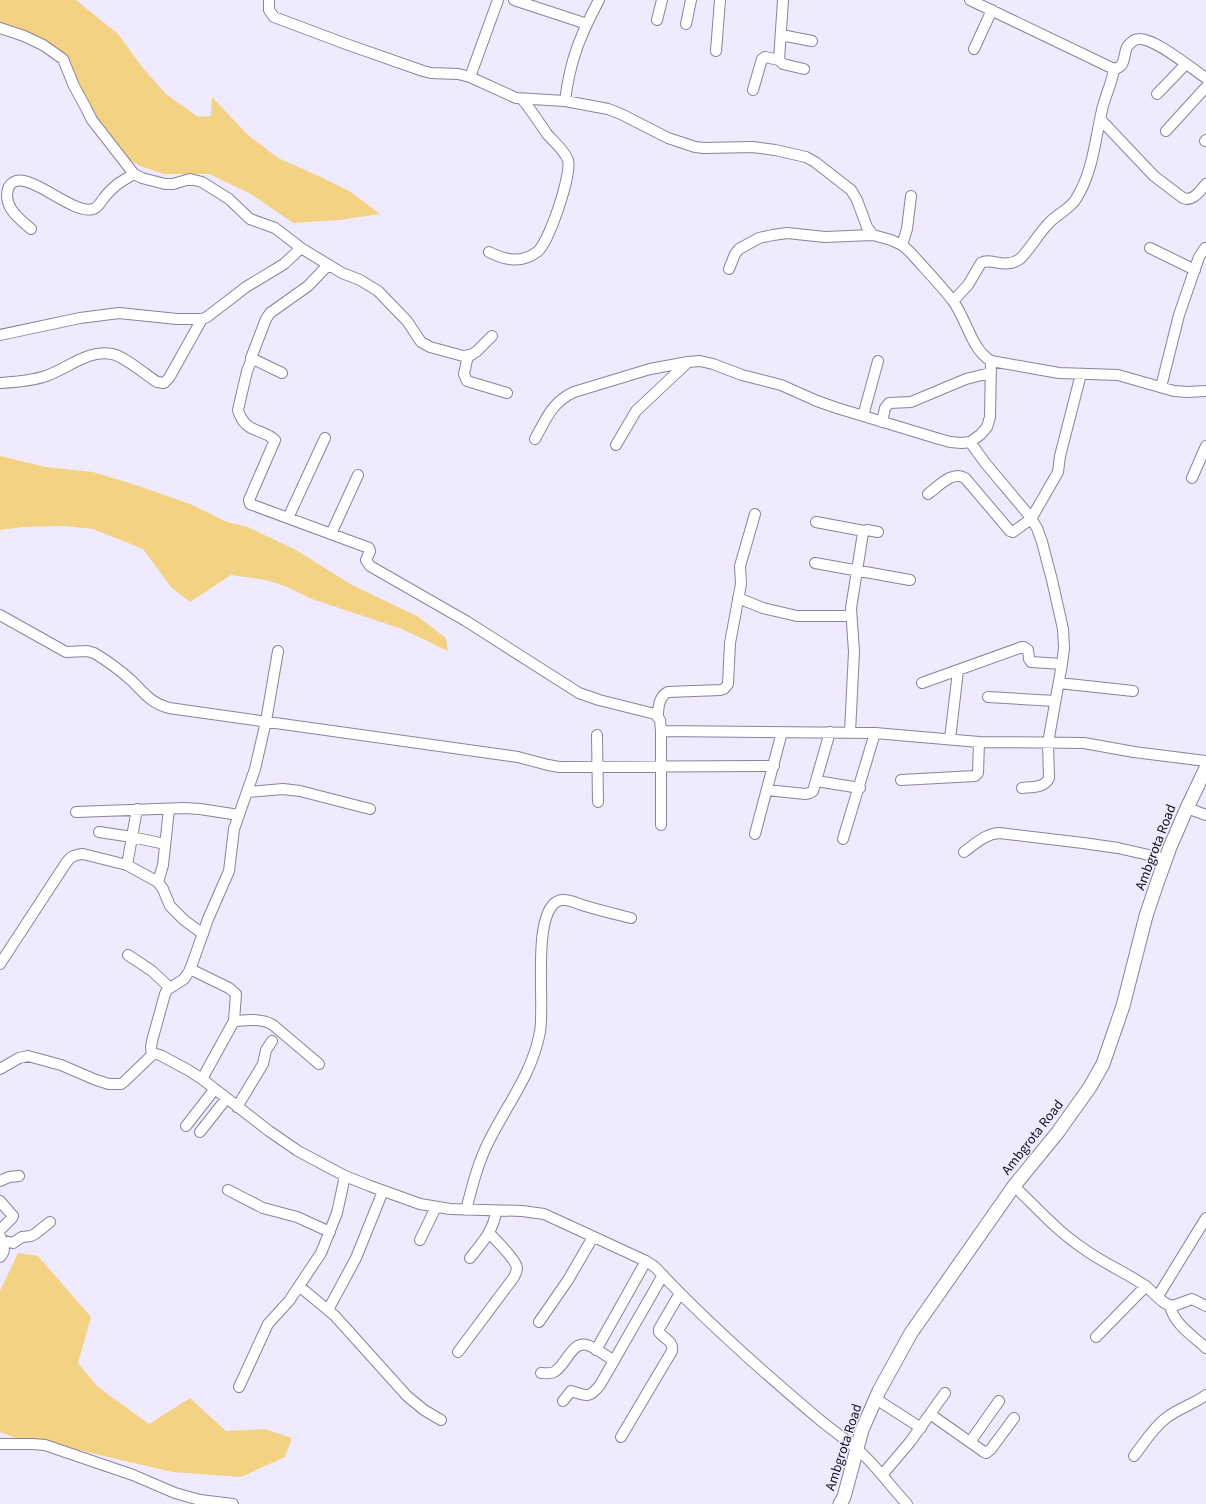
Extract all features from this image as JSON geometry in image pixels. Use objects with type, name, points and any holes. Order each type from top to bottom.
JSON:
[{"type":"main road","name":"Ambgrota Road","points":[[840,1504],[844,1497],[862,1430],[876,1399],[911,1333],[1014,1186],[1058,1132],[1090,1087],[1103,1064],[1123,1006],[1146,916],[1166,859],[1187,808],[1206,768]]},
{"type":"street","points":[[269,0],[269,10],[274,17],[423,71],[431,73],[458,74],[470,77],[516,98],[566,102],[608,109],[668,138],[695,147],[753,147],[806,157],[815,162],[851,190],[857,200],[867,227],[873,235]]},
{"type":"street","points":[[470,77],[498,0]]},
{"type":"street","points":[[514,0],[587,24]]},
{"type":"street","points":[[566,102],[571,63],[580,37],[599,0]]},
{"type":"street","points":[[657,20],[662,0]]},
{"type":"street","points":[[686,24],[691,0]]},
{"type":"street","points":[[716,51],[720,0]]},
{"type":"street","points":[[779,60],[783,0]]},
{"type":"street","points":[[970,0],[1114,69],[1119,68],[1123,64],[1129,44],[1133,40],[1139,39],[1147,40],[1157,45],[1206,78]]},
{"type":"street","points":[[974,49],[992,10]]},
{"type":"street","points":[[0,28],[24,36],[43,45],[63,59],[74,86],[92,120],[134,174],[142,178],[165,184],[173,184],[190,179],[202,182],[229,199],[250,219],[275,228],[328,266],[360,280],[378,291],[407,321],[424,344],[449,353],[463,356],[477,351],[492,336]]},
{"type":"street","points":[[781,35],[812,41]]},
{"type":"street","points":[[753,90],[762,59],[765,57],[779,60],[783,64],[804,69]]},
{"type":"street","points":[[1157,94],[1186,64]]},
{"type":"street","points":[[953,302],[968,285],[981,263],[986,261],[1007,265],[1020,259],[1047,225],[1071,206],[1076,199],[1090,167],[1100,119],[1114,69]]},
{"type":"street","points":[[1166,131],[1206,87]]},
{"type":"street","points":[[488,252],[509,260],[521,258],[540,249],[560,206],[565,188],[569,167],[565,154],[522,99]]},
{"type":"street","points":[[1100,119],[1154,176],[1183,198],[1187,200],[1191,199],[1206,184]]},
{"type":"street","points":[[31,229],[10,208],[8,202],[7,195],[10,185],[16,180],[27,181],[63,200],[88,210],[94,209],[98,206],[114,185],[134,174]]},
{"type":"street","points":[[902,246],[907,229],[910,196]]},
{"type":"street","points":[[730,269],[735,254],[740,249],[759,238],[786,233],[832,237],[873,235],[891,240],[910,252],[953,302],[962,314],[978,348],[985,357],[992,361],[1059,372],[1118,375],[1174,391],[1206,391]]},
{"type":"street","points":[[0,335],[80,318],[119,313],[177,319],[202,319],[207,317],[246,287],[284,264],[301,248]]},
{"type":"street","points":[[1150,248],[1195,270]]},
{"type":"street","points":[[1161,387],[1179,315],[1199,257],[1205,248]]},
{"type":"street","points":[[328,266],[308,286],[270,314],[263,325],[247,371],[238,406],[239,414],[250,428],[275,440],[249,502],[251,505],[369,548],[370,551],[366,560],[370,566],[466,621],[579,693],[599,700],[651,712],[658,716]]},
{"type":"street","points":[[0,383],[15,382],[45,376],[88,356],[107,353],[118,356],[157,382],[164,383],[169,378],[202,319]]},
{"type":"street","points":[[468,355],[464,374],[467,381],[507,393]]},
{"type":"street","points":[[252,359],[282,373]]},
{"type":"street","points":[[535,439],[549,412],[556,403],[564,397],[581,390],[650,369],[700,361],[713,364],[742,375],[781,385],[817,401],[863,416],[950,442],[962,444],[970,442],[980,435],[987,426],[990,417],[990,373],[992,361]]},
{"type":"street","points":[[863,416],[878,361]]},
{"type":"street","points":[[616,445],[636,411],[688,362]]},
{"type":"street","points":[[882,422],[885,408],[889,403],[911,402],[966,379],[990,373]]},
{"type":"street","points":[[928,494],[951,477],[961,475],[1010,531],[1015,530],[1031,519],[1050,488],[1059,468],[1060,456],[1081,374]]},
{"type":"street","points":[[288,518],[325,438]]},
{"type":"street","points":[[970,442],[1031,519],[1042,542],[1063,629],[1064,648],[1062,664],[1048,743],[1049,778],[1048,781],[1042,785],[1022,788]]},
{"type":"street","points":[[1192,478],[1206,446]]},
{"type":"street","points":[[331,534],[358,475]]},
{"type":"street","points":[[661,825],[661,731],[658,716],[660,700],[665,693],[720,690],[727,687],[730,643],[742,584],[740,566],[755,514]]},
{"type":"street","points":[[816,522],[864,531],[869,530],[878,532]]},
{"type":"street","points":[[850,732],[854,652],[851,616],[853,593],[864,531]]},
{"type":"street","points":[[815,564],[910,580]]},
{"type":"street","points":[[738,598],[763,608],[797,616],[851,616]]},
{"type":"street","points":[[0,615],[66,652],[87,651],[94,653],[132,681],[150,700],[158,705],[518,757],[548,766],[774,766]]},
{"type":"street","points":[[922,683],[1024,647],[1028,650],[1029,659],[1031,662],[1062,664]]},
{"type":"street","points":[[152,1055],[152,1041],[165,994],[170,988],[184,979],[190,969],[229,871],[234,830],[255,768],[266,721],[278,651]]},
{"type":"street","points":[[950,739],[958,671]]},
{"type":"street","points":[[1059,683],[1133,691]]},
{"type":"street","points":[[988,697],[1055,701]]},
{"type":"street","points":[[661,731],[850,732],[979,742],[1084,743],[1206,761]]},
{"type":"street","points":[[755,834],[782,732]]},
{"type":"street","points":[[767,790],[810,793],[816,781],[830,732]]},
{"type":"street","points":[[843,840],[860,788],[875,733]]},
{"type":"street","points":[[597,735],[596,766],[598,802]]},
{"type":"street","points":[[901,780],[975,776],[978,773],[979,742]]},
{"type":"street","points":[[816,781],[860,788]]},
{"type":"street","points":[[247,792],[283,789],[294,790],[370,809]]},
{"type":"street","points":[[1187,808],[1206,815]]},
{"type":"street","points":[[76,812],[137,809],[200,809],[239,815]]},
{"type":"street","points":[[127,865],[137,809]]},
{"type":"street","points":[[158,882],[163,865],[169,809]]},
{"type":"street","points":[[100,832],[165,844]]},
{"type":"street","points":[[964,852],[984,837],[999,833],[1118,848],[1166,859]]},
{"type":"street","points":[[0,964],[71,856],[83,854],[127,865],[158,882],[163,889],[170,906],[184,920],[203,934]]},
{"type":"street","points":[[466,1210],[472,1186],[488,1142],[526,1075],[534,1056],[540,1032],[542,1012],[540,967],[542,938],[550,908],[562,899],[571,900],[582,905],[631,918]]},
{"type":"street","points":[[128,955],[152,971],[170,988]]},
{"type":"street","points":[[190,969],[235,992],[236,1005],[234,1021],[202,1079]]},
{"type":"street","points":[[234,1021],[256,1019],[273,1025],[318,1064]]},
{"type":"street","points":[[237,1107],[263,1064],[266,1050],[272,1041]]},
{"type":"street","points":[[0,1070],[20,1058],[28,1056],[61,1065],[96,1080],[115,1085],[121,1084],[125,1081],[152,1055],[160,1055],[202,1079],[214,1090],[298,1151],[345,1176],[420,1204],[450,1210],[522,1211],[544,1214],[646,1261],[656,1267],[680,1293],[737,1347],[820,1419],[857,1448],[907,1504]]},
{"type":"street","points":[[186,1126],[214,1090]]},
{"type":"street","points":[[200,1132],[226,1099]]},
{"type":"street","points":[[0,1181],[9,1177],[19,1176]]},
{"type":"street","points":[[239,1387],[268,1324],[284,1307],[321,1253],[337,1213],[345,1176]]},
{"type":"street","points":[[1014,1186],[1083,1249],[1128,1274],[1146,1286],[1170,1306],[1171,1313],[1179,1323],[1206,1348]]},
{"type":"street","points":[[228,1190],[262,1208],[297,1217],[330,1232]]},
{"type":"street","points":[[328,1310],[356,1258],[383,1191]]},
{"type":"street","points":[[0,1201],[13,1216],[0,1235]]},
{"type":"street","points":[[420,1240],[436,1207]]},
{"type":"street","points":[[470,1258],[489,1233],[496,1218],[496,1211]]},
{"type":"street","points":[[1158,1296],[1206,1218]]},
{"type":"street","points":[[0,1235],[13,1243],[22,1237],[31,1236],[50,1222]]},
{"type":"street","points":[[458,1352],[514,1277],[516,1272],[517,1266],[513,1260],[489,1233]]},
{"type":"street","points":[[0,1235],[5,1250],[0,1257]]},
{"type":"street","points":[[539,1322],[568,1280],[593,1237]]},
{"type":"street","points":[[596,1350],[646,1261]]},
{"type":"street","points":[[563,1401],[571,1391],[583,1396],[591,1394],[600,1385],[663,1275]]},
{"type":"street","points":[[299,1286],[328,1310],[407,1396],[424,1410],[441,1420]]},
{"type":"street","points":[[1096,1337],[1146,1286]]},
{"type":"street","points":[[621,1436],[672,1351],[673,1347],[659,1332],[659,1329],[680,1293]]},
{"type":"street","points":[[1170,1306],[1178,1305],[1192,1299],[1206,1306]]},
{"type":"street","points":[[542,1373],[550,1373],[555,1371],[576,1347],[581,1345],[596,1350],[614,1361]]},
{"type":"street","points":[[882,1475],[900,1456],[945,1393]]},
{"type":"street","points":[[1134,1456],[1156,1428],[1166,1418],[1198,1401],[1206,1395]]},
{"type":"street","points":[[876,1399],[921,1428]]},
{"type":"street","points":[[970,1442],[999,1401]]},
{"type":"street","points":[[930,1414],[984,1452],[989,1452],[1014,1418]]},
{"type":"street","points":[[0,1444],[46,1445],[133,1475],[174,1493],[200,1500],[233,1504]]},
{"type":"shaded area","points":[[0,0],[76,0],[118,34],[143,68],[166,94],[198,117],[211,116],[212,97],[248,135],[278,158],[351,192],[380,214],[339,220],[293,223],[251,194],[209,174],[164,174],[140,166],[125,157],[108,143],[55,55],[0,30]]},
{"type":"shaded area","points":[[0,456],[46,467],[93,472],[190,504],[227,522],[248,527],[296,550],[352,585],[417,616],[446,638],[448,651],[402,629],[312,599],[285,586],[266,580],[231,575],[190,602],[171,587],[143,549],[93,529],[64,526],[23,527],[0,530]]},
{"type":"shaded area","points":[[18,1253],[38,1256],[91,1317],[78,1363],[98,1387],[149,1424],[190,1398],[226,1431],[265,1429],[292,1438],[285,1457],[241,1477],[172,1472],[83,1451],[16,1438],[0,1432],[0,1291]]}]
